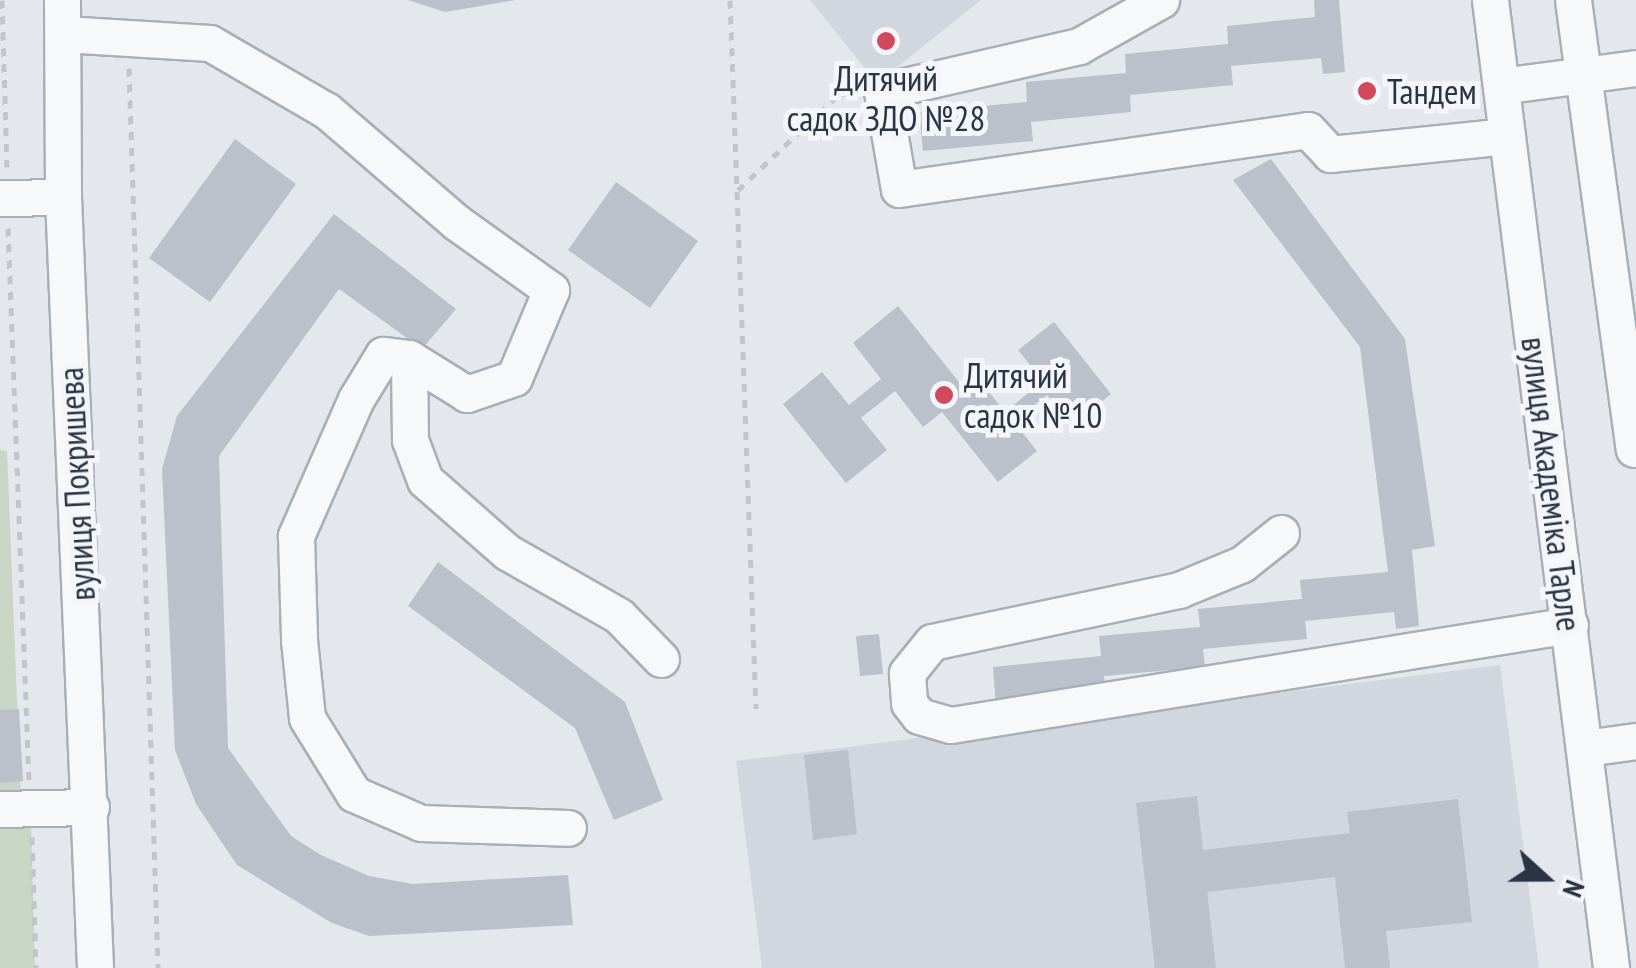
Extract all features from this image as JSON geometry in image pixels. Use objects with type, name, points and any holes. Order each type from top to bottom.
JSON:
[{"type":"street","points":[[1161,0],[1080,46],[882,91],[898,189],[1308,130],[1330,154],[1507,136]]},
{"type":"street","name":"вулиця Академіка Тарле","points":[[1490,0],[1611,968]]},
{"type":"street","points":[[1573,0],[1634,449]]},
{"type":"street","points":[[63,17],[128,38],[210,43],[326,112],[494,252],[550,290],[514,378],[467,394],[409,358],[383,355],[356,399],[296,536],[307,718],[354,794],[421,823],[568,828]]},
{"type":"street","name":"вулиця Покришева","points":[[63,17],[63,197],[96,968]]},
{"type":"street","points":[[1501,86],[1636,68]]},
{"type":"street","points":[[4,198],[63,197]]},
{"type":"street","points":[[409,358],[410,440],[426,480],[507,552],[619,616],[660,659]]},
{"type":"street","points":[[1281,533],[1242,564],[1179,590],[932,642],[907,673],[910,703],[919,716],[951,725],[1570,625]]},
{"type":"street","points":[[1586,748],[1636,741]]},
{"type":"street","points":[[15,809],[92,807]]},
{"type":"path","points":[[2,0],[15,809],[36,968]]},
{"type":"path","points":[[730,0],[756,709]]},
{"type":"path","points":[[128,38],[158,968]]},
{"type":"path","points":[[736,191],[838,94],[882,91]]},
{"type":"shaded area","name":"Дитячий садок ЗДО №28","points":[[810,0],[981,0],[877,83]]},
{"type":"shaded area","points":[[1500,665],[1539,968],[762,968],[736,761]]},
{"type":"green space","points":[[0,450],[7,451],[21,801],[0,802]]},
{"type":"green space","points":[[31,822],[35,968],[0,968],[0,824]]},
{"type":"building","points":[[408,0],[516,0],[445,12]]},
{"type":"building","points":[[1314,0],[1339,0],[1345,72],[1323,74],[1321,58],[1231,66],[1233,85],[1130,95],[1131,112],[1031,122],[1033,141],[923,151],[919,112],[1027,102],[1026,82],[1126,73],[1125,54],[1228,44],[1227,26],[1315,17]]},
{"type":"building","points":[[235,139],[296,184],[210,302],[149,258]]},
{"type":"building","points":[[1271,159],[1405,339],[1435,546],[1412,550],[1419,626],[1396,629],[1394,612],[1305,621],[1307,639],[1203,649],[1205,667],[1104,676],[1106,696],[996,706],[993,667],[1101,656],[1099,636],[1200,627],[1198,609],[1302,599],[1300,580],[1388,572],[1360,347],[1233,180]]},
{"type":"building","points":[[616,182],[698,241],[650,308],[568,250]]},
{"type":"building","points":[[334,214],[456,309],[422,349],[339,289],[219,456],[228,748],[291,836],[321,855],[369,876],[413,884],[568,875],[573,925],[369,936],[332,923],[237,865],[196,804],[175,750],[162,469],[177,416]]},
{"type":"building","name":"Дитячий садок №10","points":[[898,306],[967,392],[980,381],[1005,412],[1043,381],[1018,350],[1054,322],[1111,394],[1072,426],[1047,395],[1014,422],[1037,451],[998,482],[942,412],[923,427],[895,391],[861,418],[887,450],[846,483],[783,404],[822,372],[849,405],[881,379],[853,343]]},
{"type":"building","points":[[438,562],[625,702],[663,800],[614,820],[575,728],[408,606]]},
{"type":"building","points":[[879,634],[883,674],[860,676],[856,636]]},
{"type":"building","points":[[19,709],[23,781],[0,783],[0,710]]},
{"type":"building","points":[[848,750],[857,834],[813,840],[804,755]]},
{"type":"building","points":[[1197,796],[1203,850],[1350,833],[1347,812],[1458,799],[1472,922],[1386,931],[1390,968],[1345,968],[1335,877],[1207,892],[1216,968],[1155,968],[1136,803]]},
{"type":"place","name":"Дитячий садок ЗДО №28","points":[[886,41]]},
{"type":"place","name":"Тандем","points":[[1367,91]]},
{"type":"place","name":"Дитячий садок №10","points":[[944,395]]}]
